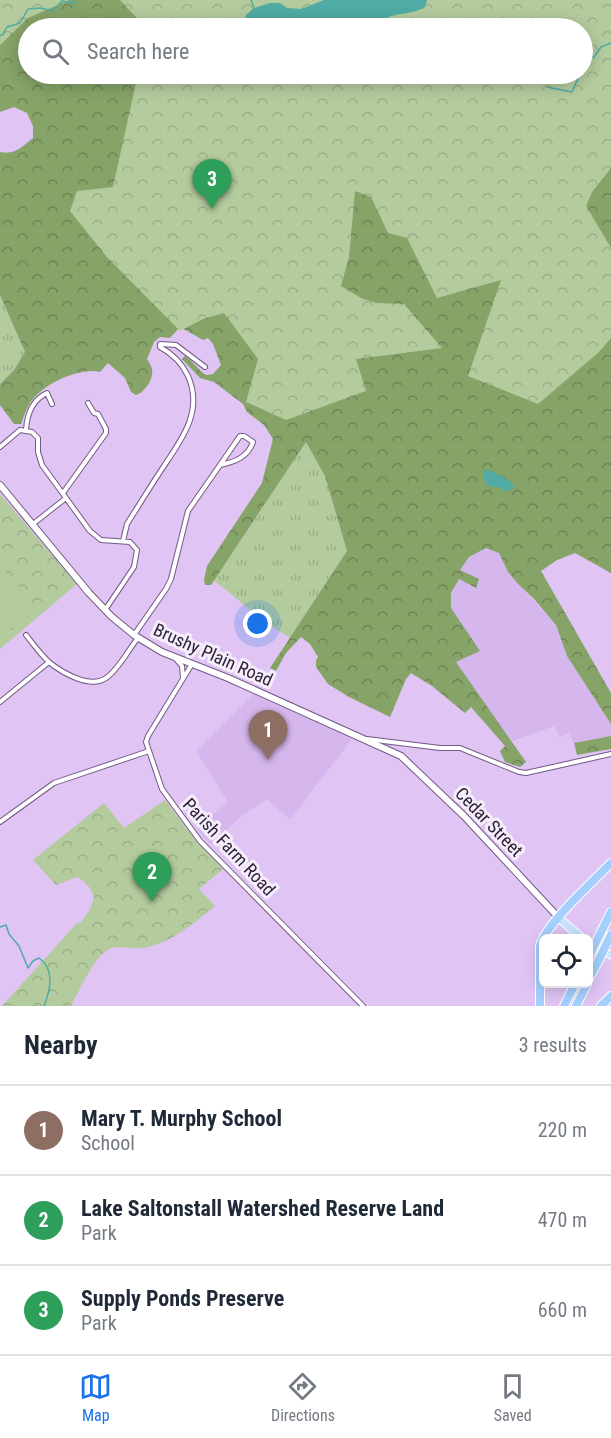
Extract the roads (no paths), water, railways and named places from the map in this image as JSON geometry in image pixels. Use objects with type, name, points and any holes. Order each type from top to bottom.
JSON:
[{"type":"highway","points":[[540,1006],[540,946],[546,932],[611,863]]},
{"type":"highway","points":[[593,948],[611,912]]},
{"type":"highway","points":[[593,971],[611,934]]},
{"type":"highway","points":[[564,1006],[573,988]]},
{"type":"highway","points":[[576,1006],[585,988]]},
{"type":"highway","points":[[601,1006],[611,996]]},
{"type":"main road","name":"Brushy Plain Road","points":[[0,485],[105,610],[136,636],[154,648],[366,739]]},
{"type":"main road","name":"Cedar Street","points":[[366,739],[401,756],[464,816],[577,934]]},
{"type":"main road","points":[[593,946],[611,955]]},
{"type":"street","points":[[123,541],[128,524],[187,431],[193,411],[195,396],[185,370],[176,357],[160,344],[176,345],[205,367]]},
{"type":"street","points":[[26,430],[28,415],[39,397],[47,393],[52,404]]},
{"type":"street","points":[[33,525],[65,496],[106,433],[98,414],[94,413],[88,403]]},
{"type":"street","points":[[0,447],[20,430],[32,432],[38,438],[38,452],[42,465],[95,536],[101,540],[123,541],[134,545],[137,549],[137,559],[129,576],[105,610]]},
{"type":"street","points":[[26,635],[50,662],[84,681],[96,682],[105,679],[136,636],[171,579],[188,511],[240,436],[244,435],[253,442],[242,458],[220,465]]},
{"type":"street","points":[[172,656],[182,666],[182,681]]},
{"type":"street","points":[[0,702],[50,662]]},
{"type":"street","points":[[0,822],[54,783],[149,751],[146,742],[148,736],[193,663]]},
{"type":"street","points":[[366,739],[440,748],[460,748],[526,773],[611,754]]},
{"type":"street","name":"Parish Farm Road","points":[[149,751],[162,789],[200,840],[363,1006]]},
{"type":"waterway","points":[[23,18],[28,9],[40,8],[53,11],[62,1],[74,3],[76,0]]},
{"type":"waterway","points":[[251,0],[254,8]]},
{"type":"waterway","points":[[0,36],[7,27],[18,24]]},
{"type":"waterway","points":[[593,57],[601,47],[611,43]]},
{"type":"waterway","points":[[547,87],[572,92],[576,84]]},
{"type":"waterway","points":[[0,927],[6,925],[9,934],[19,946],[28,968],[33,961],[39,958],[47,968],[50,980],[44,1006]]},
{"type":"place","name":"Supply Ponds Preserve","points":[[212,209]]},
{"type":"place","name":"Mary T. Murphy School","points":[[268,760]]},
{"type":"place","name":"Lake Saltonstall Watershed Reserve Land","points":[[152,902]]}]
